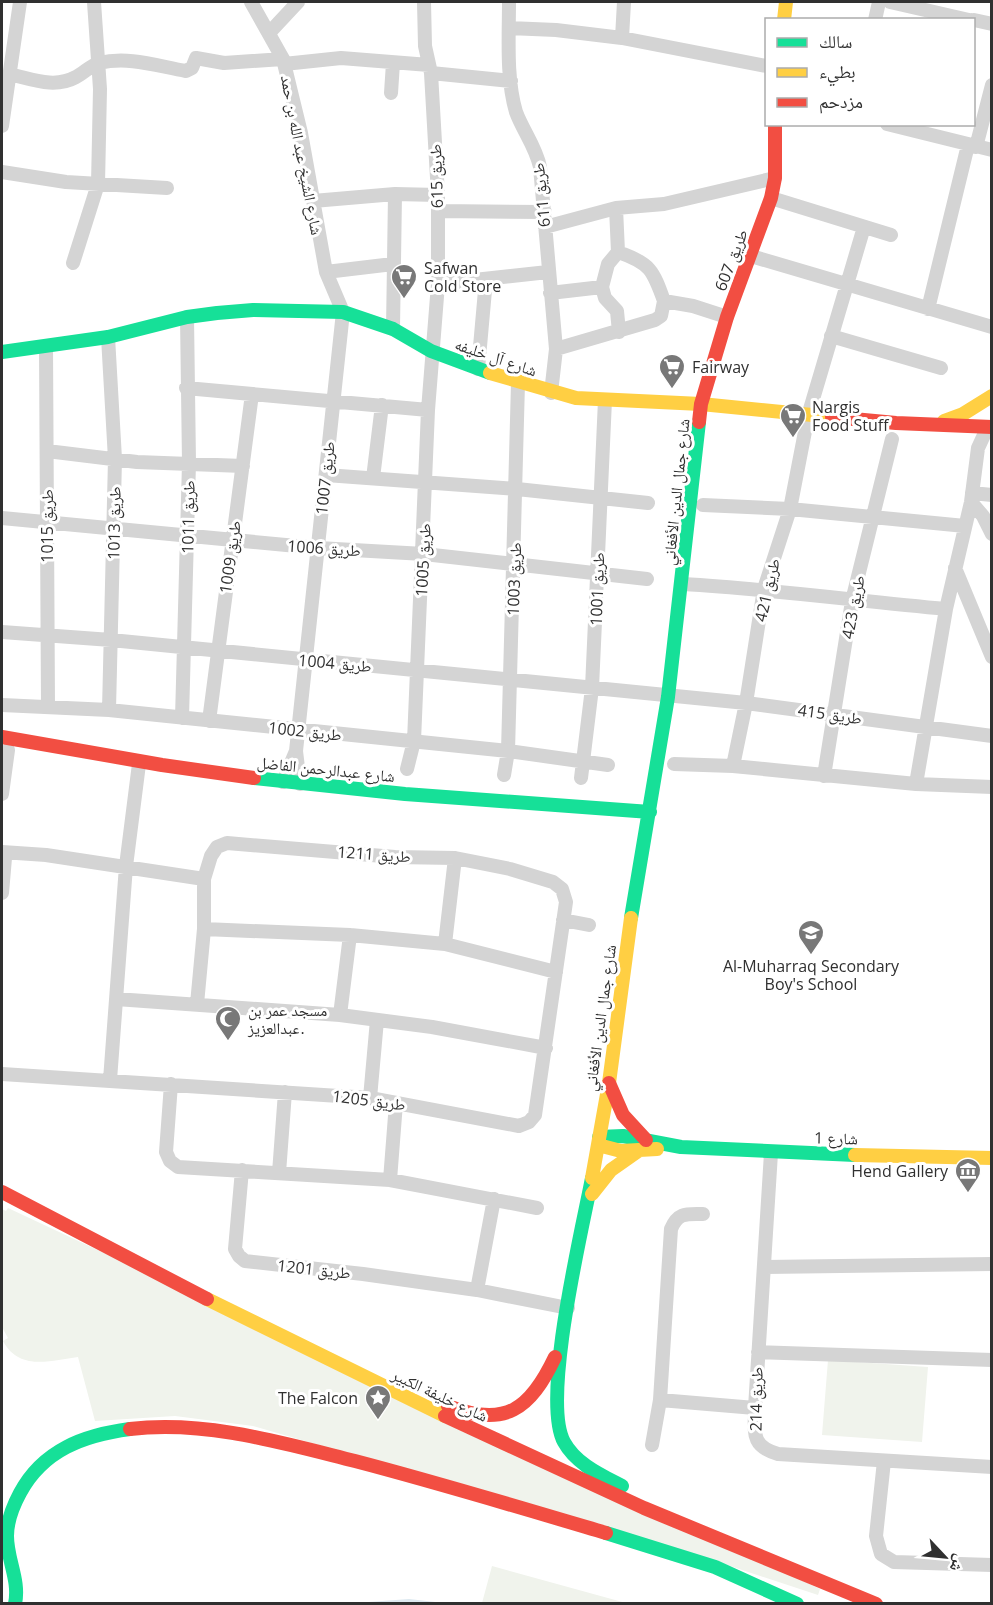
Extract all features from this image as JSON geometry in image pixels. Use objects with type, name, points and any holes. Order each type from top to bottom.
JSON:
[{"type":"street","points":[[2,126],[3,90],[9,74],[20,2]]},
{"type":"street","points":[[73,263],[98,184],[100,88],[94,2]]},
{"type":"street","name":"شارع الشيخ عبد الله بن حمد","points":[[250,2],[270,32],[283,62],[301,133],[326,272],[343,312]]},
{"type":"street","points":[[270,32],[298,2]]},
{"type":"street","name":"طريق 615","points":[[424,2],[425,46],[430,69],[438,195],[438,284],[431,351]]},
{"type":"street","name":"طريق 611","points":[[509,2],[511,81],[517,113],[538,159],[544,212],[556,349],[551,393]]},
{"type":"street","points":[[622,38],[624,2]]},
{"type":"street","points":[[784,18],[786,2]]},
{"type":"street","points":[[875,18],[879,2]]},
{"type":"street","points":[[890,2],[956,18]]},
{"type":"street","points":[[975,21],[992,24]]},
{"type":"street","points":[[509,28],[556,30],[622,38],[765,66]]},
{"type":"street","points":[[9,74],[56,85],[75,78],[97,63],[130,59],[186,71],[192,68],[196,58],[224,63],[341,58],[393,63],[511,81]]},
{"type":"street","points":[[391,93],[393,63]]},
{"type":"street","points":[[928,309],[972,146],[992,85]]},
{"type":"street","name":"طريق 607","points":[[701,404],[727,317],[771,198],[775,178],[775,126]]},
{"type":"street","points":[[914,128],[992,150]]},
{"type":"street","points":[[2,172],[98,184],[167,188]]},
{"type":"street","points":[[545,226],[616,208],[664,204],[775,178]]},
{"type":"street","points":[[312,201],[395,194],[438,195]]},
{"type":"street","points":[[393,329],[395,194]]},
{"type":"street","points":[[771,198],[891,235]]},
{"type":"street","points":[[616,208],[618,252],[608,264],[602,287],[605,297],[617,311],[618,332]]},
{"type":"street","points":[[438,211],[544,212]]},
{"type":"street","name":"طريق 421","points":[[733,766],[746,703],[764,589],[790,509],[808,416],[864,227]]},
{"type":"street","points":[[556,349],[618,332],[656,320],[661,316],[664,301],[655,274],[643,263],[618,252]]},
{"type":"street","points":[[751,256],[992,327]]},
{"type":"street","points":[[326,272],[393,264]]},
{"type":"street","points":[[438,284],[548,272]]},
{"type":"street","points":[[478,369],[486,279]]},
{"type":"street","points":[[550,293],[602,287]]},
{"type":"street","points":[[664,301],[693,306],[727,317]]},
{"type":"street","name":"شارع آل خليفه","points":[[2,352],[108,337],[187,317],[253,310],[343,312],[393,329],[431,351],[478,369],[551,393],[576,398],[701,404],[808,416],[992,428]]},
{"type":"street","name":"طريق 1007","points":[[300,783],[296,751],[343,312]]},
{"type":"street","name":"طريق 1011","points":[[182,718],[189,464],[186,388],[187,317]]},
{"type":"street","points":[[831,336],[940,368]]},
{"type":"street","name":"طريق 1013","points":[[108,337],[115,459],[109,710]]},
{"type":"street","name":"طريق 1015","points":[[46,346],[48,706]]},
{"type":"street","name":"طريق 1005","points":[[407,769],[414,741],[424,554],[431,351]]},
{"type":"street","name":"طريق 1003","points":[[504,775],[508,751],[515,565],[518,383]]},
{"type":"street","points":[[186,388],[428,410]]},
{"type":"street","name":"طريق 1009","points":[[208,721],[252,394]]},
{"type":"street","points":[[936,424],[963,414],[992,396]]},
{"type":"street","name":"طريق 1001","points":[[581,778],[592,688],[605,400]]},
{"type":"street","name":"شارع جمال الدين الأفغاني","points":[[644,1508],[630,1490],[582,1463],[564,1442],[557,1398],[561,1344],[609,1083],[629,932],[668,697],[676,678],[685,599],[682,584],[701,404]]},
{"type":"street","points":[[373,478],[382,405]]},
{"type":"street","points":[[916,784],[946,609],[971,498],[980,441],[992,428]]},
{"type":"street","name":"طريق 423","points":[[824,776],[852,601],[892,439]]},
{"type":"street","points":[[47,451],[115,459],[243,466]]},
{"type":"street","points":[[326,476],[517,489],[600,500],[648,503]]},
{"type":"street","points":[[971,498],[992,495]]},
{"type":"street","points":[[971,498],[984,516],[992,534]]},
{"type":"street","points":[[703,505],[790,509],[965,526]]},
{"type":"street","name":"طريق 1006","points":[[2,518],[318,548],[424,554],[647,579]]},
{"type":"street","points":[[955,568],[992,657]]},
{"type":"street","points":[[682,584],[764,589],[852,601],[946,609]]},
{"type":"street","name":"طريق 1004","points":[[2,632],[218,650],[668,697]]},
{"type":"street","name":"طريق 415","points":[[668,697],[746,703],[992,736]]},
{"type":"street","name":"طريق 1002","points":[[2,705],[109,710],[508,751],[608,765]]},
{"type":"street","points":[[2,794],[5,743]]},
{"type":"street","name":"شارع عبدالرحمن الفاضل","points":[[5,743],[139,764],[283,782],[503,803],[650,812]]},
{"type":"street","name":"طريق 1007","points":[[283,782],[296,751]]},
{"type":"street","points":[[110,1080],[126,866],[139,764]]},
{"type":"street","points":[[675,764],[733,766],[916,784],[992,787]]},
{"type":"street","name":"طريق 1211","points":[[197,1004],[204,929],[204,879],[211,856],[217,847],[227,843],[395,857],[455,858],[510,869],[553,882],[562,889]]},
{"type":"street","points":[[2,893],[3,854],[46,855],[204,879]]},
{"type":"street","points":[[445,944],[455,858]]},
{"type":"street","name":"طريق 1205","points":[[2,1074],[171,1083],[370,1098],[519,1126],[529,1122],[535,1115],[566,902],[562,889]]},
{"type":"street","points":[[563,920],[589,925]]},
{"type":"street","points":[[204,929],[350,935],[445,944],[556,972]]},
{"type":"street","points":[[340,1015],[350,935]]},
{"type":"street","points":[[116,999],[340,1015],[546,1048]]},
{"type":"street","points":[[370,1098],[377,1020]]},
{"type":"street","points":[[171,1083],[166,1152],[170,1161],[178,1167],[390,1180],[537,1208]]},
{"type":"street","points":[[589,1199],[611,1170],[643,1145],[623,1115],[609,1083]]},
{"type":"street","points":[[279,1173],[285,1092]]},
{"type":"street","points":[[390,1180],[396,1103]]},
{"type":"street","name":"شارع 1","points":[[599,1141],[623,1136],[643,1145],[771,1153],[992,1158]]},
{"type":"street","name":"طريق 214","points":[[771,1153],[755,1437],[770,1452],[992,1467]]},
{"type":"street","name":"طريق 1201","points":[[242,1170],[235,1249],[238,1256],[245,1261],[477,1290],[568,1308]]},
{"type":"street","name":"شارع خليفة الكبير","points":[[2,1192],[223,1308],[411,1400],[644,1508],[876,1604]]},
{"type":"street","points":[[477,1290],[494,1199]]},
{"type":"street","points":[[652,1445],[660,1400],[671,1229],[675,1219],[682,1214],[704,1214]]},
{"type":"street","points":[[765,1267],[992,1264]]},
{"type":"street","name":"شارع جمال الدين الأفغاني","points":[[411,1400],[436,1401],[475,1417],[508,1414],[527,1403],[542,1386],[561,1344]]},
{"type":"street","points":[[758,1352],[992,1360]]},
{"type":"street","points":[[660,1400],[755,1408]]},
{"type":"street","points":[[13,1604],[17,1582],[7,1544],[7,1529],[13,1508],[35,1471],[59,1450],[88,1439],[125,1431],[168,1428],[240,1434],[429,1481],[742,1577],[797,1604]]},
{"type":"street","points":[[884,1461],[876,1536],[881,1554],[894,1562],[992,1565]]},
{"type":"street","points":[[2,1576],[13,1604]]},
{"type":"shaded area","points":[[8,1208],[820,1589],[818,1595],[694,1554],[253,1426],[175,1416],[95,1421],[78,1357],[46,1362],[26,1360],[18,1357],[3,1341],[8,1338],[2,1327],[2,1209],[6,1211]]},
{"type":"shaded area","points":[[828,1360],[928,1367],[922,1442],[822,1435]]},
{"type":"shaded area","points":[[492,1566],[626,1603],[482,1603]]},
{"type":"shaded area","points":[[409,1599],[444,1603],[355,1603]]},
{"type":"traffic: fast","points":[[2,352],[108,337],[187,317],[217,313],[253,310],[343,312],[393,329],[431,351],[490,373]]},
{"type":"traffic: fast","points":[[631,918],[668,697],[699,422]]},
{"type":"traffic: fast","points":[[254,778],[405,794],[650,812]]},
{"type":"traffic: fast","points":[[599,1137],[623,1136],[681,1147],[855,1155]]},
{"type":"traffic: fast","points":[[592,1178],[560,1354],[557,1390],[558,1421],[564,1442],[575,1457],[622,1486]]},
{"type":"traffic: fast","points":[[15,1604],[16,1587],[7,1530],[15,1503],[29,1478],[53,1455],[66,1447],[97,1435],[130,1429]]},
{"type":"traffic: fast","points":[[606,1533],[715,1567],[797,1604]]},
{"type":"traffic: slow","points":[[784,18],[786,2]]},
{"type":"traffic: slow","points":[[490,373],[576,398],[701,404],[832,417]]},
{"type":"traffic: slow","points":[[944,421],[963,414],[992,396]]},
{"type":"traffic: slow","points":[[592,1178],[609,1083],[631,918]]},
{"type":"traffic: slow","points":[[598,1145],[621,1151],[657,1149]]},
{"type":"traffic: slow","points":[[592,1194],[611,1170],[638,1151]]},
{"type":"traffic: slow","points":[[855,1155],[992,1158]]},
{"type":"traffic: slow","points":[[207,1299],[445,1416]]},
{"type":"traffic: jam","points":[[699,422],[701,404],[727,317],[771,198],[775,178],[775,126]]},
{"type":"traffic: jam","points":[[832,417],[896,423],[992,427]]},
{"type":"traffic: jam","points":[[2,737],[162,765],[254,778]]},
{"type":"traffic: jam","points":[[609,1083],[623,1115],[646,1140]]},
{"type":"traffic: jam","points":[[2,1192],[207,1299]]},
{"type":"traffic: jam","points":[[448,1406],[485,1415],[514,1410],[536,1390],[555,1357]]},
{"type":"traffic: jam","points":[[445,1416],[644,1508],[876,1604]]},
{"type":"traffic: jam","points":[[130,1429],[159,1427],[216,1430],[272,1441],[418,1478],[606,1533]]},
{"type":"place","name":"Safwan Cold Store","points":[[404,300]]},
{"type":"place","name":"Fairway","points":[[672,390]]},
{"type":"place","name":"Nargis Food Stuff","points":[[793,439]]},
{"type":"place","name":"Al-Muharraq Secondary Boy's School","points":[[811,956]]},
{"type":"place","name":"مسجد عمر بن عبدالعزيز.","points":[[228,1042]]},
{"type":"place","name":"Hend Gallery","points":[[968,1194]]},
{"type":"place","name":"The Falcon","points":[[378,1421]]}]
